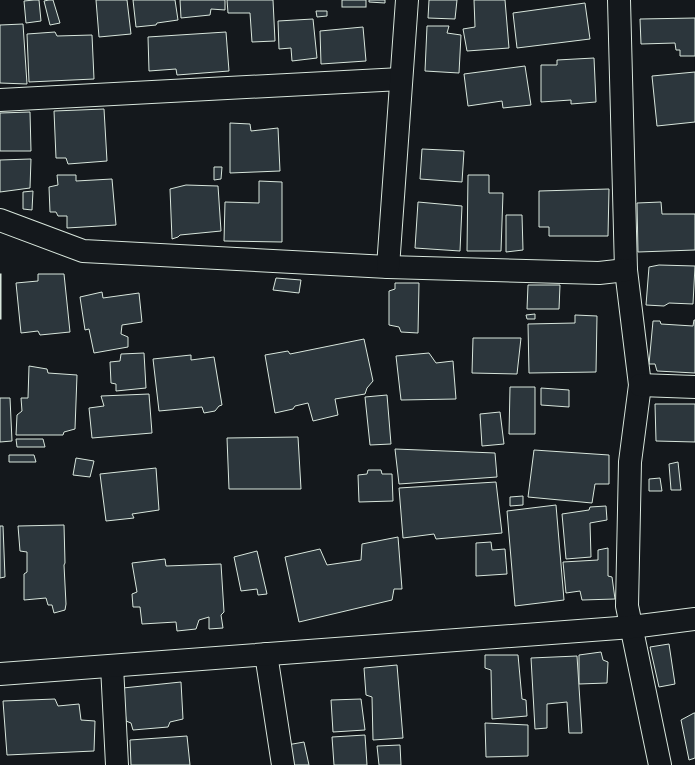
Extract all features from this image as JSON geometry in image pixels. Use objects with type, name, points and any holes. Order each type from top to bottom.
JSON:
[{"type":"street","points":[[388,267],[407,0]]},
{"type":"street","points":[[619,0],[626,270],[640,385],[630,462],[627,606],[660,765]]},
{"type":"street","points":[[0,100],[401,79]]},
{"type":"street","points":[[0,220],[83,251],[388,267],[599,273],[626,270]]},
{"type":"street","points":[[640,385],[695,387]]},
{"type":"street","points":[[0,674],[632,627],[695,619]]},
{"type":"street","points":[[266,654],[282,765]]},
{"type":"street","points":[[112,666],[117,765]]},
{"type":"building","points":[[39,0],[41,21],[26,23],[24,1]]},
{"type":"building","points":[[53,0],[60,23],[50,25],[44,1]]},
{"type":"building","points":[[96,0],[127,0],[131,34],[99,37]]},
{"type":"building","points":[[133,0],[175,0],[178,20],[157,23],[156,25],[136,27]]},
{"type":"building","points":[[180,0],[225,0],[225,10],[211,9],[210,15],[181,18]]},
{"type":"building","points":[[227,0],[273,0],[275,41],[252,42],[250,13],[228,13]]},
{"type":"building","points":[[342,0],[366,0],[366,7],[342,7]]},
{"type":"building","points":[[369,0],[385,0],[385,3],[369,2]]},
{"type":"building","points":[[429,0],[457,0],[455,19],[428,18]]},
{"type":"building","points":[[474,0],[505,0],[509,48],[467,51],[463,29],[475,27]]},
{"type":"building","points":[[585,3],[590,39],[517,48],[513,13]]},
{"type":"building","points":[[316,11],[327,11],[327,16],[317,17]]},
{"type":"building","points":[[695,18],[695,56],[680,56],[680,50],[676,50],[675,43],[641,44],[640,19]]},
{"type":"building","points":[[313,19],[317,58],[292,61],[291,48],[279,49],[278,21]]},
{"type":"building","points":[[23,24],[27,84],[0,83],[0,25]]},
{"type":"building","points":[[427,26],[449,26],[447,33],[461,35],[459,73],[425,71]]},
{"type":"building","points":[[363,27],[366,61],[321,64],[320,31]]},
{"type":"building","points":[[55,32],[57,36],[92,35],[94,79],[29,82],[27,34]]},
{"type":"building","points":[[226,32],[229,71],[177,75],[176,69],[149,71],[148,37]]},
{"type":"building","points":[[594,58],[596,102],[571,104],[571,100],[541,102],[541,65],[557,65],[557,60]]},
{"type":"building","points":[[525,66],[531,105],[503,108],[502,101],[468,106],[464,74]]},
{"type":"building","points":[[695,72],[695,122],[657,126],[652,76]]},
{"type":"building","points":[[104,109],[107,161],[68,164],[66,158],[56,158],[54,111]]},
{"type":"building","points":[[30,112],[31,151],[0,151],[0,113]]},
{"type":"building","points":[[230,123],[250,124],[251,131],[278,128],[280,171],[230,173]]},
{"type":"building","points":[[422,149],[464,151],[462,182],[420,179]]},
{"type":"building","points":[[31,159],[30,188],[0,192],[0,160]]},
{"type":"building","points":[[214,167],[222,167],[221,179],[214,180]]},
{"type":"building","points":[[57,175],[76,175],[76,181],[112,179],[116,225],[67,228],[67,216],[58,216],[56,212],[50,212],[49,187],[58,185]]},
{"type":"building","points":[[468,175],[489,175],[489,193],[503,193],[501,251],[467,251]]},
{"type":"building","points":[[259,181],[282,182],[282,242],[224,241],[225,202],[259,203]]},
{"type":"building","points":[[186,185],[218,186],[221,231],[180,235],[172,239],[170,189]]},
{"type":"building","points":[[609,189],[608,236],[549,236],[549,227],[539,227],[539,191]]},
{"type":"building","points":[[33,191],[32,210],[23,209],[23,192]]},
{"type":"building","points":[[418,202],[462,206],[460,251],[415,248]]},
{"type":"building","points":[[661,202],[662,214],[695,214],[695,250],[638,252],[637,203]]},
{"type":"building","points":[[506,215],[522,215],[523,250],[506,252]]},
{"type":"building","points":[[659,265],[695,266],[693,304],[669,303],[664,306],[646,305],[649,267]]},
{"type":"building","points":[[1,274],[1,319],[0,319]]},
{"type":"building","points":[[38,274],[64,274],[70,332],[40,335],[38,331],[21,333],[16,283],[38,281]]},
{"type":"building","points":[[276,278],[301,280],[299,293],[273,290]]},
{"type":"building","points":[[395,283],[419,283],[418,333],[401,332],[399,327],[389,325],[389,291],[395,289]]},
{"type":"building","points":[[528,285],[560,285],[559,309],[527,309]]},
{"type":"building","points":[[102,292],[103,298],[139,293],[142,322],[122,325],[121,334],[128,337],[128,347],[94,353],[89,329],[85,330],[80,297]]},
{"type":"building","points":[[535,314],[535,319],[527,319],[526,315]]},
{"type":"building","points":[[575,315],[597,316],[596,372],[529,373],[528,324],[575,323]]},
{"type":"building","points":[[694,320],[695,373],[657,371],[655,364],[649,364],[653,321],[660,321],[661,324],[693,326]]},
{"type":"building","points":[[473,338],[521,338],[517,374],[472,373]]},
{"type":"building","points":[[364,339],[373,381],[367,388],[365,394],[335,399],[338,415],[313,421],[308,403],[295,406],[293,409],[275,413],[265,355],[288,351],[290,354]]},
{"type":"building","points":[[144,353],[146,388],[116,391],[116,384],[111,383],[110,362],[120,361],[121,354]]},
{"type":"building","points":[[429,353],[436,363],[453,361],[456,399],[401,400],[396,356]]},
{"type":"building","points":[[191,355],[191,360],[214,357],[222,405],[215,411],[204,413],[202,407],[159,411],[153,359]]},
{"type":"building","points":[[29,366],[47,369],[48,373],[77,375],[75,429],[64,432],[63,435],[16,435],[17,415],[22,411],[21,398],[28,398]]},
{"type":"building","points":[[510,387],[535,387],[535,434],[509,434]]},
{"type":"building","points":[[541,388],[569,390],[569,407],[541,405]]},
{"type":"building","points":[[149,394],[152,433],[92,438],[89,408],[104,406],[101,396]]},
{"type":"building","points":[[387,395],[391,444],[370,445],[365,397]]},
{"type":"building","points":[[0,398],[10,398],[12,441],[0,442]]},
{"type":"building","points":[[655,404],[695,404],[695,442],[656,441]]},
{"type":"building","points":[[500,412],[504,444],[482,446],[480,414]]},
{"type":"building","points":[[298,437],[301,489],[229,489],[227,438]]},
{"type":"building","points":[[16,439],[43,439],[45,447],[17,447]]},
{"type":"building","points":[[395,449],[495,453],[497,477],[399,484]]},
{"type":"building","points":[[534,450],[609,455],[609,484],[595,484],[592,503],[528,497]]},
{"type":"building","points":[[9,455],[34,455],[36,462],[9,462]]},
{"type":"building","points":[[76,458],[94,461],[90,477],[73,475]]},
{"type":"building","points":[[678,462],[681,490],[671,490],[669,464]]},
{"type":"building","points":[[156,468],[159,510],[132,514],[134,518],[106,521],[100,474]]},
{"type":"building","points":[[368,470],[381,470],[382,474],[392,474],[393,501],[359,502],[358,475],[367,474]]},
{"type":"building","points":[[660,478],[662,491],[649,491],[649,479]]},
{"type":"building","points":[[496,482],[502,533],[436,539],[434,534],[403,538],[399,488]]},
{"type":"building","points":[[523,496],[523,505],[510,506],[510,497]]},
{"type":"building","points":[[556,505],[564,600],[515,606],[507,511]]},
{"type":"building","points":[[606,506],[607,520],[590,523],[591,557],[566,559],[562,514],[589,510],[590,507]]},
{"type":"building","points":[[64,525],[66,604],[65,610],[54,613],[52,605],[48,605],[46,598],[24,600],[24,574],[27,572],[27,552],[20,551],[18,526]]},
{"type":"building","points":[[0,526],[3,526],[5,577],[0,578]]},
{"type":"building","points":[[398,537],[402,589],[394,589],[392,600],[299,622],[285,557],[320,549],[327,565],[361,560],[362,544]]},
{"type":"building","points":[[491,542],[492,550],[505,549],[507,574],[476,576],[476,543]]},
{"type":"building","points":[[608,548],[608,576],[612,577],[615,599],[582,600],[580,591],[566,593],[563,562],[598,560],[598,550]]},
{"type":"building","points":[[257,551],[267,594],[258,595],[257,589],[241,591],[234,557]]},
{"type":"building","points":[[165,559],[166,566],[221,564],[224,612],[221,615],[223,628],[209,629],[209,617],[199,620],[196,629],[177,631],[176,622],[142,624],[140,607],[133,607],[132,594],[137,592],[132,563]]},
{"type":"building","points":[[669,644],[675,684],[659,687],[650,647]]},
{"type":"building","points":[[601,652],[603,660],[608,662],[607,683],[579,684],[579,655]]},
{"type":"building","points":[[485,655],[518,655],[522,699],[526,700],[527,716],[492,719],[491,670],[485,668]]},
{"type":"building","points":[[577,656],[582,733],[569,733],[567,702],[547,704],[547,728],[535,729],[531,658]]},
{"type":"building","points":[[397,665],[403,738],[373,740],[372,697],[366,695],[364,668]]},
{"type":"building","points":[[181,682],[183,719],[170,722],[168,727],[133,730],[131,723],[126,721],[123,688]]},
{"type":"building","points":[[55,699],[58,706],[79,704],[81,720],[95,721],[94,751],[7,755],[3,701]]},
{"type":"building","points":[[361,699],[365,730],[333,732],[331,700]]},
{"type":"building","points":[[694,713],[695,758],[689,760],[681,720]]},
{"type":"building","points":[[485,723],[528,725],[528,756],[486,757]]},
{"type":"building","points":[[365,735],[367,765],[334,765],[332,737]]},
{"type":"building","points":[[187,736],[190,765],[131,765],[130,740]]},
{"type":"building","points":[[304,742],[309,765],[291,765],[287,745]]},
{"type":"building","points":[[400,745],[401,765],[379,765],[377,746]]}]
